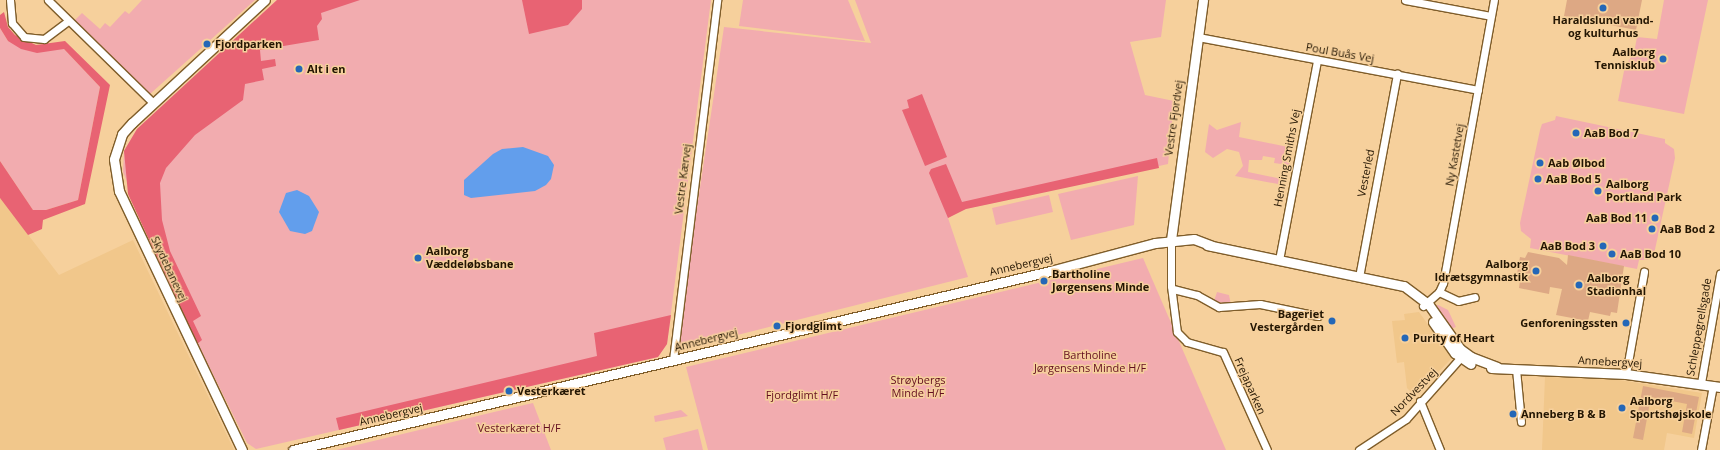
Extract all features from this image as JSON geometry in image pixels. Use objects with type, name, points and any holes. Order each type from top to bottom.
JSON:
[{"type":"street","points":[[10,0],[12,23],[24,37],[44,39],[68,21]]},
{"type":"street","points":[[48,0],[153,103]]},
{"type":"street","name":"Skydebanevej","points":[[242,450],[116,180],[114,159],[122,134],[153,103],[265,0]]},
{"type":"street","name":"Vestre Kærvej","points":[[672,360],[718,0]]},
{"type":"street","name":"Vestre Fjordvej","points":[[1171,242],[1203,0]]},
{"type":"street","points":[[1405,0],[1491,16]]},
{"type":"street","name":"Ny Kastetvej","points":[[1439,292],[1494,0]]},
{"type":"street","name":"Poul Buås Vej","points":[[1198,37],[1478,90]]},
{"type":"street","name":"Henning Smiths Vej","points":[[1279,260],[1317,60]]},
{"type":"street","name":"Vesterled","points":[[1359,277],[1396,74]]},
{"type":"street","name":"Annebergvej","points":[[293,450],[1171,242],[1212,246],[1410,289],[1425,304],[1460,349],[1471,357],[1497,367]]},
{"type":"street","name":"Frejaparken","points":[[1171,242],[1177,332],[1186,342],[1223,352],[1267,450]]},
{"type":"street","points":[[1626,374],[1644,272]]},
{"type":"street","name":"Schleppegrellsgade","points":[[1701,383],[1720,274]]},
{"type":"street","points":[[1173,289],[1197,295],[1220,307],[1260,304],[1318,316]]},
{"type":"street","points":[[1425,304],[1439,292],[1458,300],[1475,297]]},
{"type":"street","name":"Annebergvej","points":[[1425,304],[1461,357],[1477,366],[1626,374],[1716,386]]},
{"type":"street","name":"Nordvestvej","points":[[1359,450],[1396,427],[1461,357]]},
{"type":"street","points":[[1516,369],[1521,422]]},
{"type":"street","points":[[1701,450],[1716,386]]},
{"type":"street","points":[[1420,402],[1440,450]]},
{"type":"shaded area","points":[[277,0],[360,0],[321,13],[322,19],[317,26],[319,40],[260,50],[261,61],[275,59],[276,66],[262,69],[264,80],[245,84],[243,100],[195,135],[166,168],[160,183],[162,220],[170,251],[201,316],[193,321],[202,340],[197,344],[128,194],[124,151],[137,129]]},
{"type":"shaded area","points":[[522,0],[582,0],[582,9],[568,25],[529,34]]},
{"type":"shaded area","points":[[4,12],[8,27],[15,35],[36,45],[65,41],[110,85],[85,204],[43,220],[42,229],[28,235],[0,198],[0,161],[33,210],[46,210],[78,200],[100,87],[64,49],[37,53],[21,49],[8,41],[0,28],[0,15]]},
{"type":"shaded area","points":[[922,94],[947,157],[925,166],[902,110],[909,108],[907,100]]},
{"type":"shaded area","points":[[1157,158],[1159,168],[966,209],[948,218],[929,173],[931,169],[946,164],[962,202]]},
{"type":"shaded area","points":[[0,198],[59,275],[133,240],[234,450],[0,450]]},
{"type":"shaded area","points":[[1419,312],[1452,358],[1415,396],[1407,388],[1404,362],[1397,363],[1392,321],[1405,320],[1404,314]]},
{"type":"shaded area","points":[[671,315],[667,344],[658,357],[339,430],[336,418],[597,356],[594,333]]},
{"type":"shaded area","name":"Aalborg Sportshøjskole","points":[[1545,377],[1613,379],[1702,393],[1694,438],[1667,433],[1664,450],[1542,450]]},
{"type":"green space","points":[[142,0],[255,0],[150,94],[74,21],[82,13],[100,29],[105,23],[110,27],[125,11],[129,14]]},
{"type":"green space","name":"Aalborg Væddeløbsbane","points":[[277,0],[711,0],[667,344],[658,357],[256,449],[247,443],[187,322],[123,172],[124,151],[137,129]]},
{"type":"green space","points":[[743,0],[848,0],[865,41],[739,26]]},
{"type":"green space","points":[[855,0],[1166,0],[1161,37],[1130,42],[1145,95],[1174,101],[1168,164],[961,210],[948,218],[968,277],[690,347],[680,346],[678,335],[724,27],[871,43]]},
{"type":"green space","name":"Aalborg Tennisklub","points":[[1664,0],[1708,0],[1684,114],[1618,101],[1625,66],[1634,53],[1637,37],[1657,39]]},
{"type":"green space","points":[[0,28],[8,41],[64,49],[100,87],[78,200],[46,210],[33,210],[0,161]]},
{"type":"green space","name":"Aalborg Portland Park","points":[[1556,116],[1665,139],[1665,143],[1674,149],[1675,158],[1654,254],[1647,260],[1639,260],[1637,269],[1530,248],[1531,239],[1521,231],[1520,223],[1540,130],[1542,124],[1555,120]]},
{"type":"green space","points":[[1241,122],[1239,137],[1288,147],[1290,135],[1295,136],[1289,166],[1284,165],[1284,160],[1281,164],[1274,163],[1275,158],[1263,156],[1262,160],[1249,160],[1248,172],[1282,179],[1284,167],[1289,168],[1286,181],[1279,179],[1278,184],[1235,176],[1243,166],[1239,152],[1227,149],[1213,158],[1205,152],[1209,124],[1217,130]]},
{"type":"green space","points":[[1138,176],[1134,225],[1071,240],[1058,194]]},
{"type":"green space","points":[[1049,195],[1053,212],[996,225],[992,208]]},
{"type":"green space","points":[[1143,258],[1226,450],[708,450],[686,367]]},
{"type":"green space","points":[[1217,292],[1229,295],[1231,305],[1214,301]]},
{"type":"green space","points":[[1438,305],[1448,310],[1456,327],[1450,329],[1434,306]]},
{"type":"green space","name":"Vesterkæret H/F","points":[[533,403],[551,450],[336,450],[494,412]]},
{"type":"green space","points":[[681,410],[688,416],[655,422],[654,416]]},
{"type":"green space","points":[[698,429],[703,450],[666,450],[663,438]]},
{"type":"water","points":[[523,147],[548,156],[554,165],[551,179],[546,185],[535,191],[471,198],[464,195],[464,180],[493,154],[502,149]]},
{"type":"water","points":[[297,190],[309,196],[319,212],[312,231],[305,234],[290,231],[279,212],[286,193]]},
{"type":"building","name":"Haraldslund vand- og kulturhus","points":[[1567,0],[1642,0],[1636,30],[1564,16]]},
{"type":"building","name":"Aalborg Stadionhal","points":[[1528,252],[1559,258],[1567,265],[1568,255],[1624,266],[1617,313],[1611,312],[1610,316],[1590,312],[1588,321],[1556,315],[1562,289],[1550,287],[1549,294],[1519,288],[1520,281],[1516,280],[1520,257],[1525,258]]},
{"type":"building","points":[[1643,386],[1699,397],[1692,434],[1682,432],[1687,404],[1651,397],[1643,440],[1633,438]]},
{"type":"place","name":"Haraldslund vand- og kulturhus","points":[[1603,8]]},
{"type":"place","name":"Fjordparken","points":[[207,44]]},
{"type":"place","name":"Aalborg Tennisklub","points":[[1663,59]]},
{"type":"place","name":"Alt i en","points":[[299,69]]},
{"type":"place","name":"AaB Bod 7","points":[[1576,133]]},
{"type":"place","name":"Aab Ølbod","points":[[1540,163]]},
{"type":"place","name":"AaB Bod 5","points":[[1538,179]]},
{"type":"place","name":"Aalborg Portland Park","points":[[1598,191]]},
{"type":"place","name":"AaB Bod 11","points":[[1655,218]]},
{"type":"place","name":"AaB Bod 2","points":[[1652,229]]},
{"type":"place","name":"AaB Bod 3","points":[[1603,246]]},
{"type":"place","name":"AaB Bod 10","points":[[1612,254]]},
{"type":"place","name":"Aalborg Væddeløbsbane","points":[[418,258]]},
{"type":"place","name":"Aalborg Idrætsgymnastik","points":[[1536,271]]},
{"type":"place","name":"Bartholine Jørgensens Minde","points":[[1044,281]]},
{"type":"place","name":"Aalborg Stadionhal","points":[[1579,285]]},
{"type":"place","name":"Bageriet Vestergården","points":[[1332,321]]},
{"type":"place","name":"Genforeningssten","points":[[1626,323]]},
{"type":"place","name":"Fjordglimt","points":[[777,326]]},
{"type":"place","name":"Purity of Heart","points":[[1405,338]]},
{"type":"place","name":"Vesterkæret","points":[[509,391]]},
{"type":"place","name":"Aalborg Sportshøjskole","points":[[1622,408]]},
{"type":"place","name":"Anneberg B & B","points":[[1513,414]]},
{"type":"park label","name":"Bartholine Jørgensens Minde H/F","points":[[1090,362]]},
{"type":"park label","name":"Strøybergs Minde H/F","points":[[918,387]]},
{"type":"park label","name":"Fjordglimt H/F","points":[[802,395]]}]
